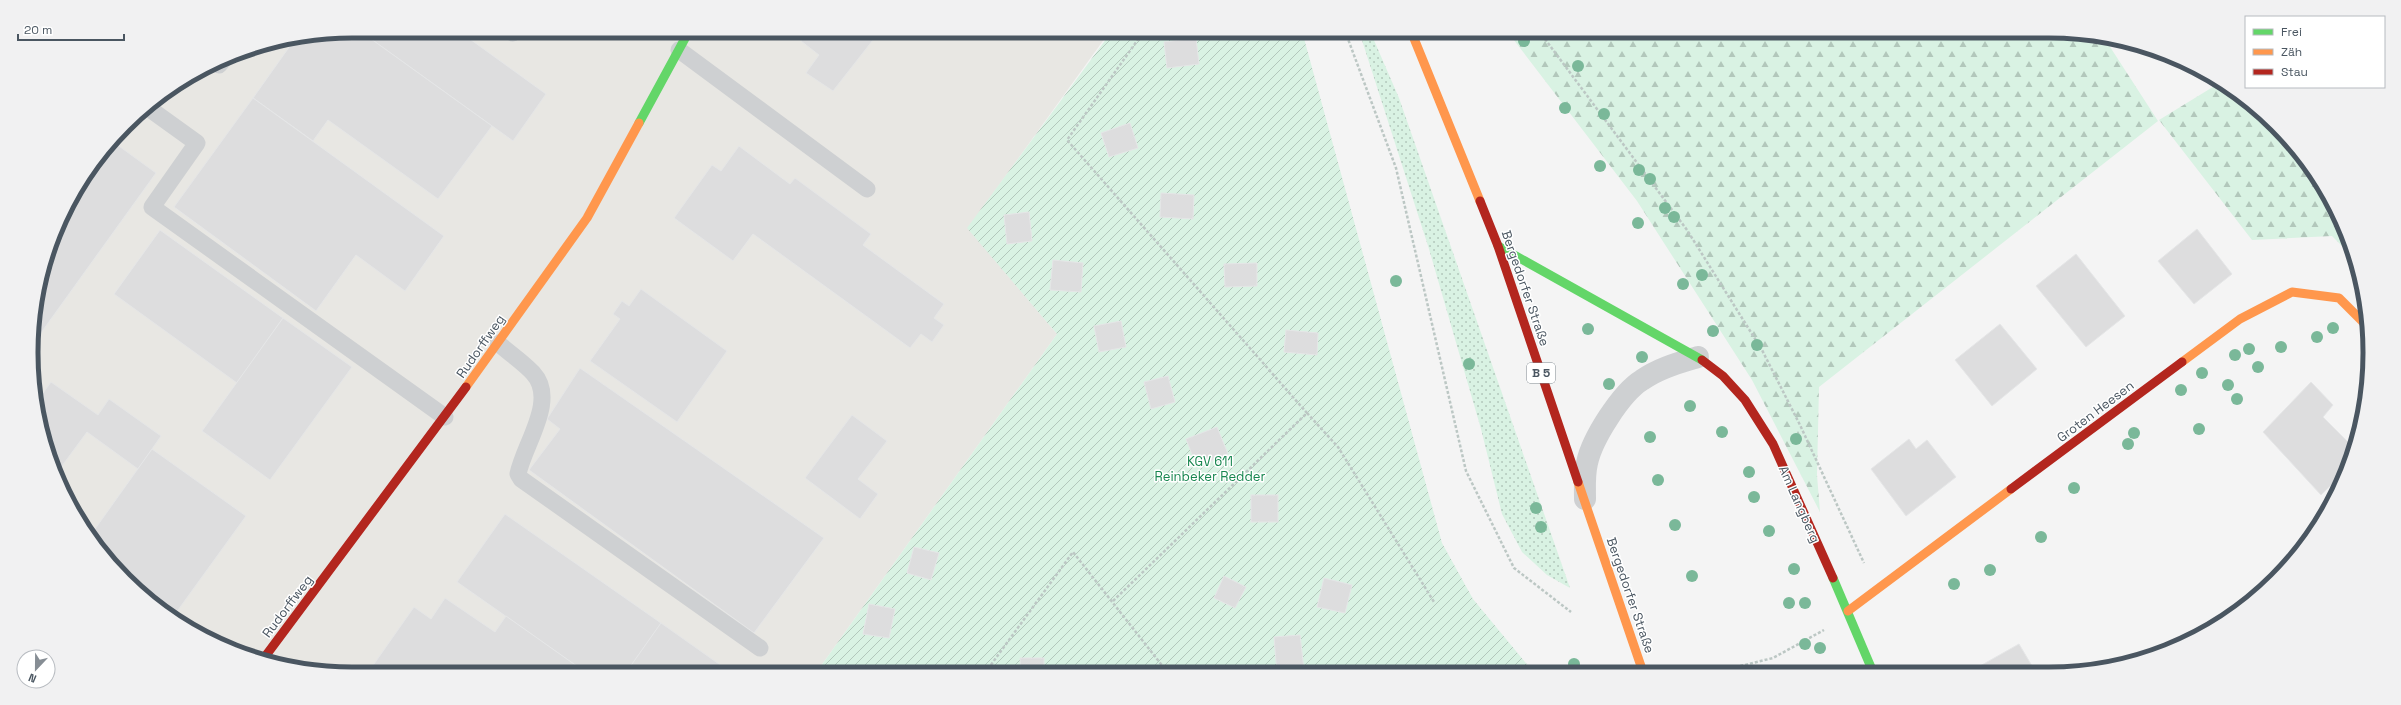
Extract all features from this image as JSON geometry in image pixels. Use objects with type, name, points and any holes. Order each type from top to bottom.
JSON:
[{"type":"street","name":"Rudorffweg","points":[[267,655],[445,417],[587,218],[685,38]]},
{"type":"street","name":"Bergedorfer Straße","points":[[1414,38],[1498,246],[1641,667]]},
{"type":"street","name":"Am Langberg","points":[[1498,246],[1698,357],[1722,376],[1745,400],[1773,444],[1848,611],[1871,667]]},
{"type":"street","name":"Groten Heesen","points":[[1848,611],[2240,319],[2292,292],[2339,298],[2361,320]]},
{"type":"street","points":[[1585,500],[1587,462],[1600,433],[1624,398],[1640,381],[1655,371],[1698,357]]},
{"type":"lane","points":[[679,50],[867,189]]},
{"type":"lane","points":[[152,110],[198,143],[152,207],[445,417]]},
{"type":"lane","points":[[498,343],[534,374],[543,391],[540,412],[520,460],[518,474],[521,479],[760,648]]},
{"type":"path","points":[[1139,38],[1067,140],[1338,447],[1434,602]]},
{"type":"path","points":[[1348,38],[1396,168],[1466,471],[1514,568],[1571,612]]},
{"type":"path","points":[[1544,38],[1687,230],[1762,350],[1862,557],[1872,594]]},
{"type":"path","points":[[1113,601],[1307,412]]},
{"type":"path","points":[[989,667],[1073,552],[1163,667]]},
{"type":"path","points":[[1736,667],[1773,658],[1830,626],[1848,611]]},
{"type":"shaded area","points":[[352,38],[1105,38],[968,228],[1057,334],[820,667],[352,667],[291,661],[232,643],[195,625],[161,602],[145,589],[116,560],[91,527],[70,492],[55,454],[44,414],[38,352],[44,291],[62,232],[70,213],[91,178],[116,145],[130,130],[161,103],[178,91],[213,70],[232,62],[291,44]]},
{"type":"green space","name":"KGV 611 Reinbeker Redder","points":[[1107,38],[1304,38],[1442,543],[1473,599],[1529,667],[820,667],[1057,334],[967,228]]},
{"type":"green space","points":[[1361,38],[1373,38],[1399,98],[1570,588],[1547,575],[1522,552],[1502,514],[1481,429],[1429,249]]},
{"type":"green space","points":[[1512,38],[2048,38],[2090,41],[2108,44],[2158,121],[1819,387],[1817,475],[1820,512],[1752,380],[1637,201]]},
{"type":"green space","points":[[2215,86],[2223,91],[2256,116],[2271,130],[2298,161],[2321,195],[2331,213],[2345,249],[2332,236],[2252,240],[2159,120]]},
{"type":"building","points":[[370,38],[469,38],[546,94],[513,141]]},
{"type":"building","points":[[370,38],[492,126],[438,199],[328,120],[313,141],[253,98],[291,44],[332,39]]},
{"type":"building","points":[[803,38],[875,38],[833,91],[806,73],[819,55],[801,41]]},
{"type":"building","points":[[1196,38],[1199,64],[1167,68],[1164,42]]},
{"type":"building","points":[[253,98],[444,236],[405,291],[356,255],[316,311],[174,207]]},
{"type":"building","points":[[1130,123],[1138,148],[1109,157],[1101,133]]},
{"type":"building","points":[[117,144],[156,173],[39,336],[44,291],[55,251],[70,213],[80,195],[103,161]]},
{"type":"building","points":[[739,146],[790,184],[795,178],[871,234],[863,245],[944,304],[934,318],[944,325],[932,342],[921,334],[910,348],[753,234],[733,261],[674,218],[712,165],[721,171]]},
{"type":"building","points":[[1161,193],[1194,195],[1193,219],[1160,217]]},
{"type":"building","points":[[1029,212],[1032,241],[1007,244],[1004,215]]},
{"type":"building","points":[[2197,229],[2232,274],[2194,304],[2158,261]]},
{"type":"building","points":[[160,230],[283,318],[237,383],[114,294]]},
{"type":"building","points":[[2076,254],[2125,316],[2086,347],[2036,286]]},
{"type":"building","points":[[1053,260],[1083,263],[1081,292],[1050,290]]},
{"type":"building","points":[[1257,263],[1257,286],[1225,287],[1224,264]]},
{"type":"building","points":[[641,289],[727,351],[677,422],[590,361],[620,319],[613,314],[622,301],[629,306]]},
{"type":"building","points":[[283,318],[352,367],[270,480],[202,431]]},
{"type":"building","points":[[1121,321],[1126,347],[1099,352],[1094,326]]},
{"type":"building","points":[[2000,324],[2037,369],[1992,406],[1955,360]]},
{"type":"building","points":[[1286,330],[1318,333],[1317,355],[1284,352]]},
{"type":"building","points":[[580,368],[824,538],[754,633],[529,470],[560,429],[547,419]]},
{"type":"building","points":[[1168,376],[1175,402],[1151,409],[1144,382]]},
{"type":"building","points":[[51,382],[98,415],[109,399],[161,436],[138,469],[87,432],[60,468],[49,434],[41,396]]},
{"type":"building","points":[[2311,382],[2333,405],[2323,417],[2349,443],[2336,480],[2321,495],[2263,432]]},
{"type":"building","points":[[852,415],[887,441],[858,479],[878,494],[860,519],[805,478]]},
{"type":"building","points":[[1217,427],[1228,454],[1197,467],[1186,439]]},
{"type":"building","points":[[1909,439],[1916,449],[1927,440],[1956,477],[1906,516],[1871,469]]},
{"type":"building","points":[[152,449],[246,516],[176,613],[145,589],[130,575],[116,560],[94,531]]},
{"type":"building","points":[[1251,495],[1278,495],[1278,522],[1251,522]]},
{"type":"building","points":[[505,514],[661,623],[630,667],[578,667],[457,582]]},
{"type":"building","points":[[914,547],[939,553],[931,580],[907,573]]},
{"type":"building","points":[[1224,576],[1246,587],[1235,608],[1214,598]]},
{"type":"building","points":[[1324,578],[1352,585],[1345,613],[1317,607]]},
{"type":"building","points":[[445,598],[495,632],[506,616],[578,667],[372,667],[414,607],[431,619]]},
{"type":"building","points":[[869,604],[895,609],[889,638],[863,634]]},
{"type":"building","points":[[661,623],[723,667],[630,667]]},
{"type":"building","points":[[1300,635],[1304,667],[1276,667],[1274,637]]},
{"type":"building","points":[[2019,644],[2033,667],[1978,667]]},
{"type":"building","points":[[1020,658],[1044,658],[1044,667],[1021,667]]},
{"type":"traffic: fast","points":[[639,123],[685,38]]},
{"type":"traffic: fast","points":[[1498,246],[1702,360]]},
{"type":"traffic: fast","points":[[1833,578],[1871,667]]},
{"type":"traffic: slow","points":[[1414,38],[1480,201]]},
{"type":"traffic: slow","points":[[466,387],[587,218],[639,123]]},
{"type":"traffic: slow","points":[[2182,362],[2240,319],[2292,292],[2339,298],[2361,320]]},
{"type":"traffic: slow","points":[[1578,482],[1641,667]]},
{"type":"traffic: slow","points":[[1848,611],[2011,489]]},
{"type":"traffic: jam","points":[[1480,201],[1498,246],[1578,482]]},
{"type":"traffic: jam","points":[[1702,360],[1723,376],[1745,400],[1773,444],[1833,578]]},
{"type":"traffic: jam","points":[[2011,489],[2182,362]]},
{"type":"traffic: jam","points":[[266,655],[466,387]]}]
